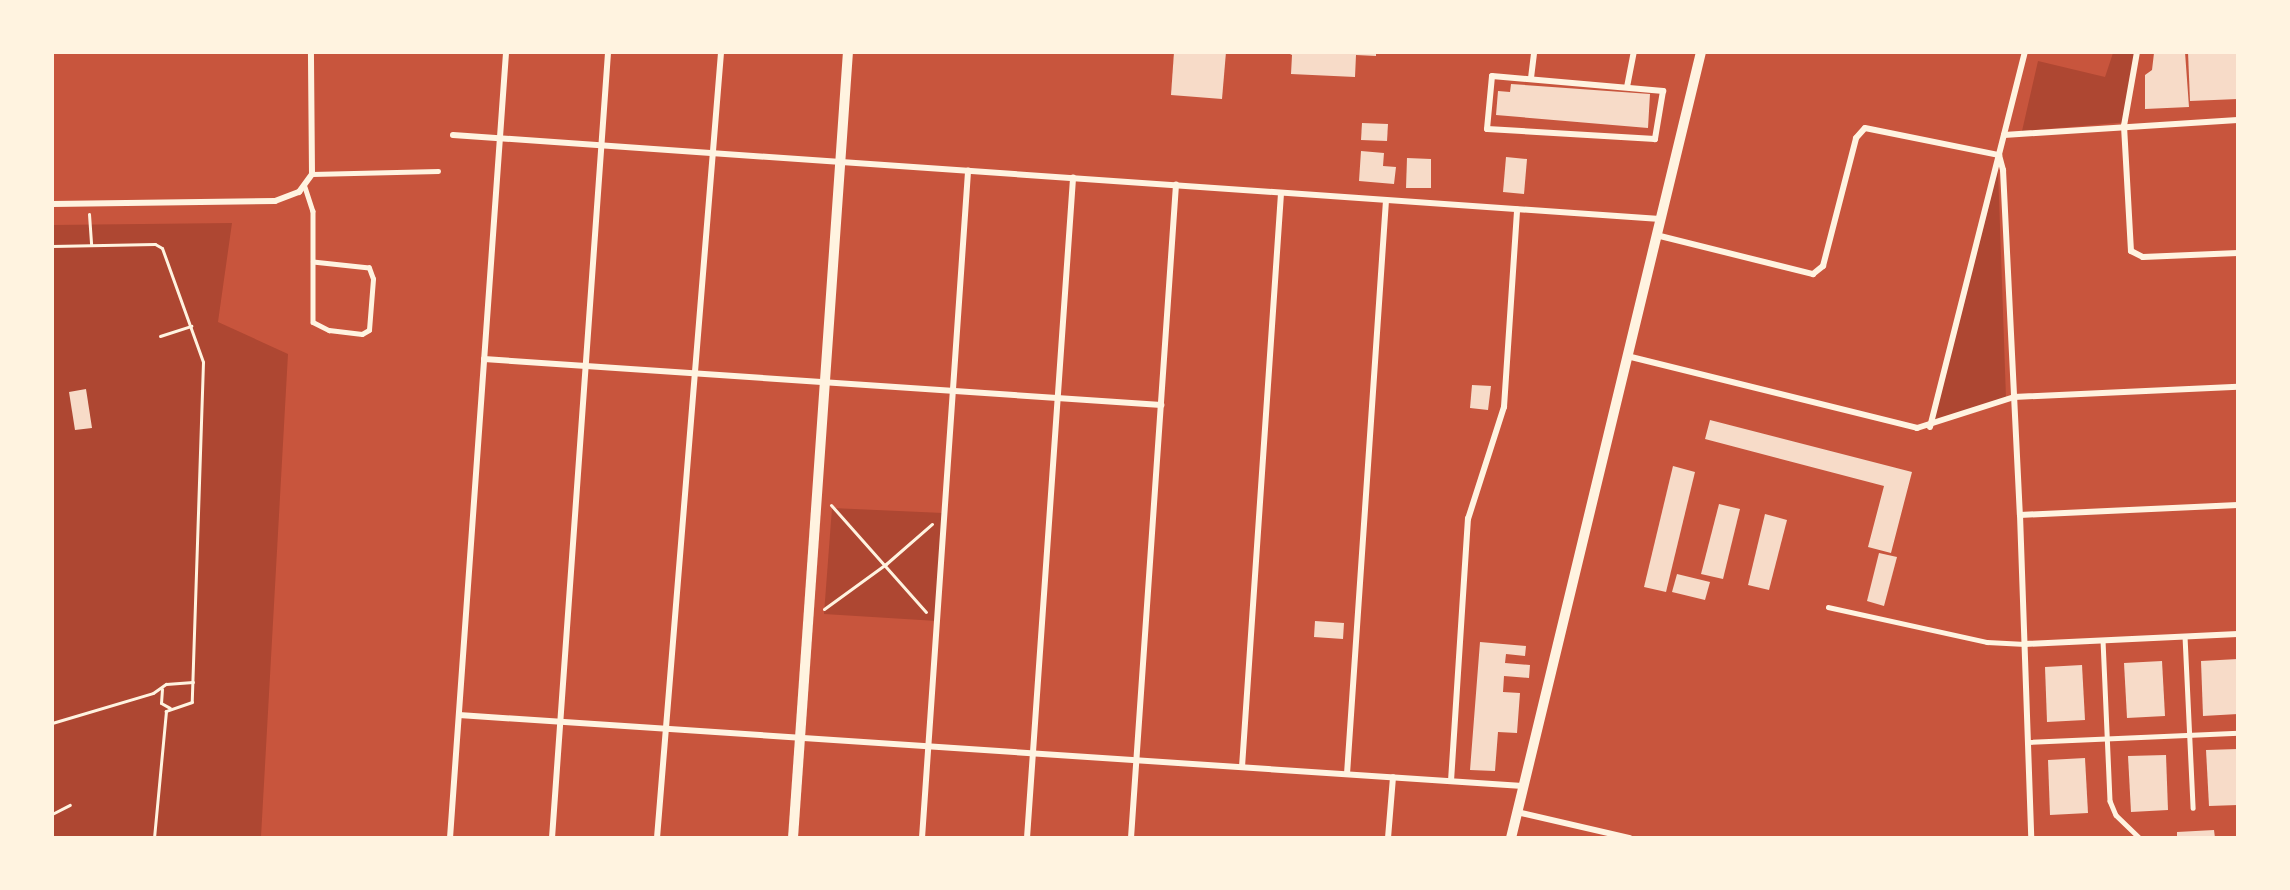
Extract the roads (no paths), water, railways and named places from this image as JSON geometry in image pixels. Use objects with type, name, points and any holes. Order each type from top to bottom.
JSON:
[{"type":"street","points":[[52,204],[275,201],[305,187],[312,174],[312,52]]},
{"type":"street","points":[[450,837],[506,52]]},
{"type":"street","points":[[552,837],[608,52]]},
{"type":"street","points":[[657,837],[721,52]]},
{"type":"street","points":[[793,837],[848,52]]},
{"type":"street","points":[[1531,78],[1534,52]]},
{"type":"street","points":[[1627,87],[1634,52]]},
{"type":"street","points":[[1511,837],[1701,52]]},
{"type":"street","points":[[1929,427],[2025,52]]},
{"type":"street","points":[[2137,52],[2124,126],[2130,246],[2139,257],[2238,253]]},
{"type":"street","points":[[1492,76],[1627,87],[1662,91],[1655,139],[1488,129],[1492,76]]},
{"type":"street","points":[[2004,135],[2238,120]]},
{"type":"street","points":[[1656,235],[1813,274],[1823,266],[1859,132],[1878,128],[1999,155]]},
{"type":"street","points":[[453,135],[1660,219]]},
{"type":"street","points":[[1999,155],[2003,170],[2020,515],[2031,837]]},
{"type":"street","points":[[922,837],[968,171]]},
{"type":"street","points":[[1027,837],[1073,178]]},
{"type":"street","points":[[1131,837],[1176,185]]},
{"type":"street","points":[[1242,767],[1281,193]]},
{"type":"street","points":[[1347,774],[1386,200]]},
{"type":"street","points":[[1451,781],[1468,519],[1504,407],[1517,209]]},
{"type":"street","points":[[1627,356],[1907,426],[1929,427],[2014,397],[2238,387]]},
{"type":"street","points":[[484,359],[1161,405]]},
{"type":"street","points":[[2020,515],[2238,505]]},
{"type":"street","points":[[2025,644],[2238,634]]},
{"type":"street","points":[[459,715],[1523,786]]},
{"type":"street","points":[[1388,837],[1393,777]]},
{"type":"street","points":[[1517,812],[1630,837]]},
{"type":"lane","points":[[312,174],[438,171]]},
{"type":"lane","points":[[305,187],[313,211],[313,262],[313,322],[329,330],[362,334],[369,330],[373,279],[369,268],[313,262]]},
{"type":"lane","points":[[1828,607],[1987,642],[2025,644]]},
{"type":"lane","points":[[2185,636],[2193,808]]},
{"type":"lane","points":[[2103,640],[2110,801],[2116,815],[2140,837]]},
{"type":"lane","points":[[2028,742],[2238,733]]}]
